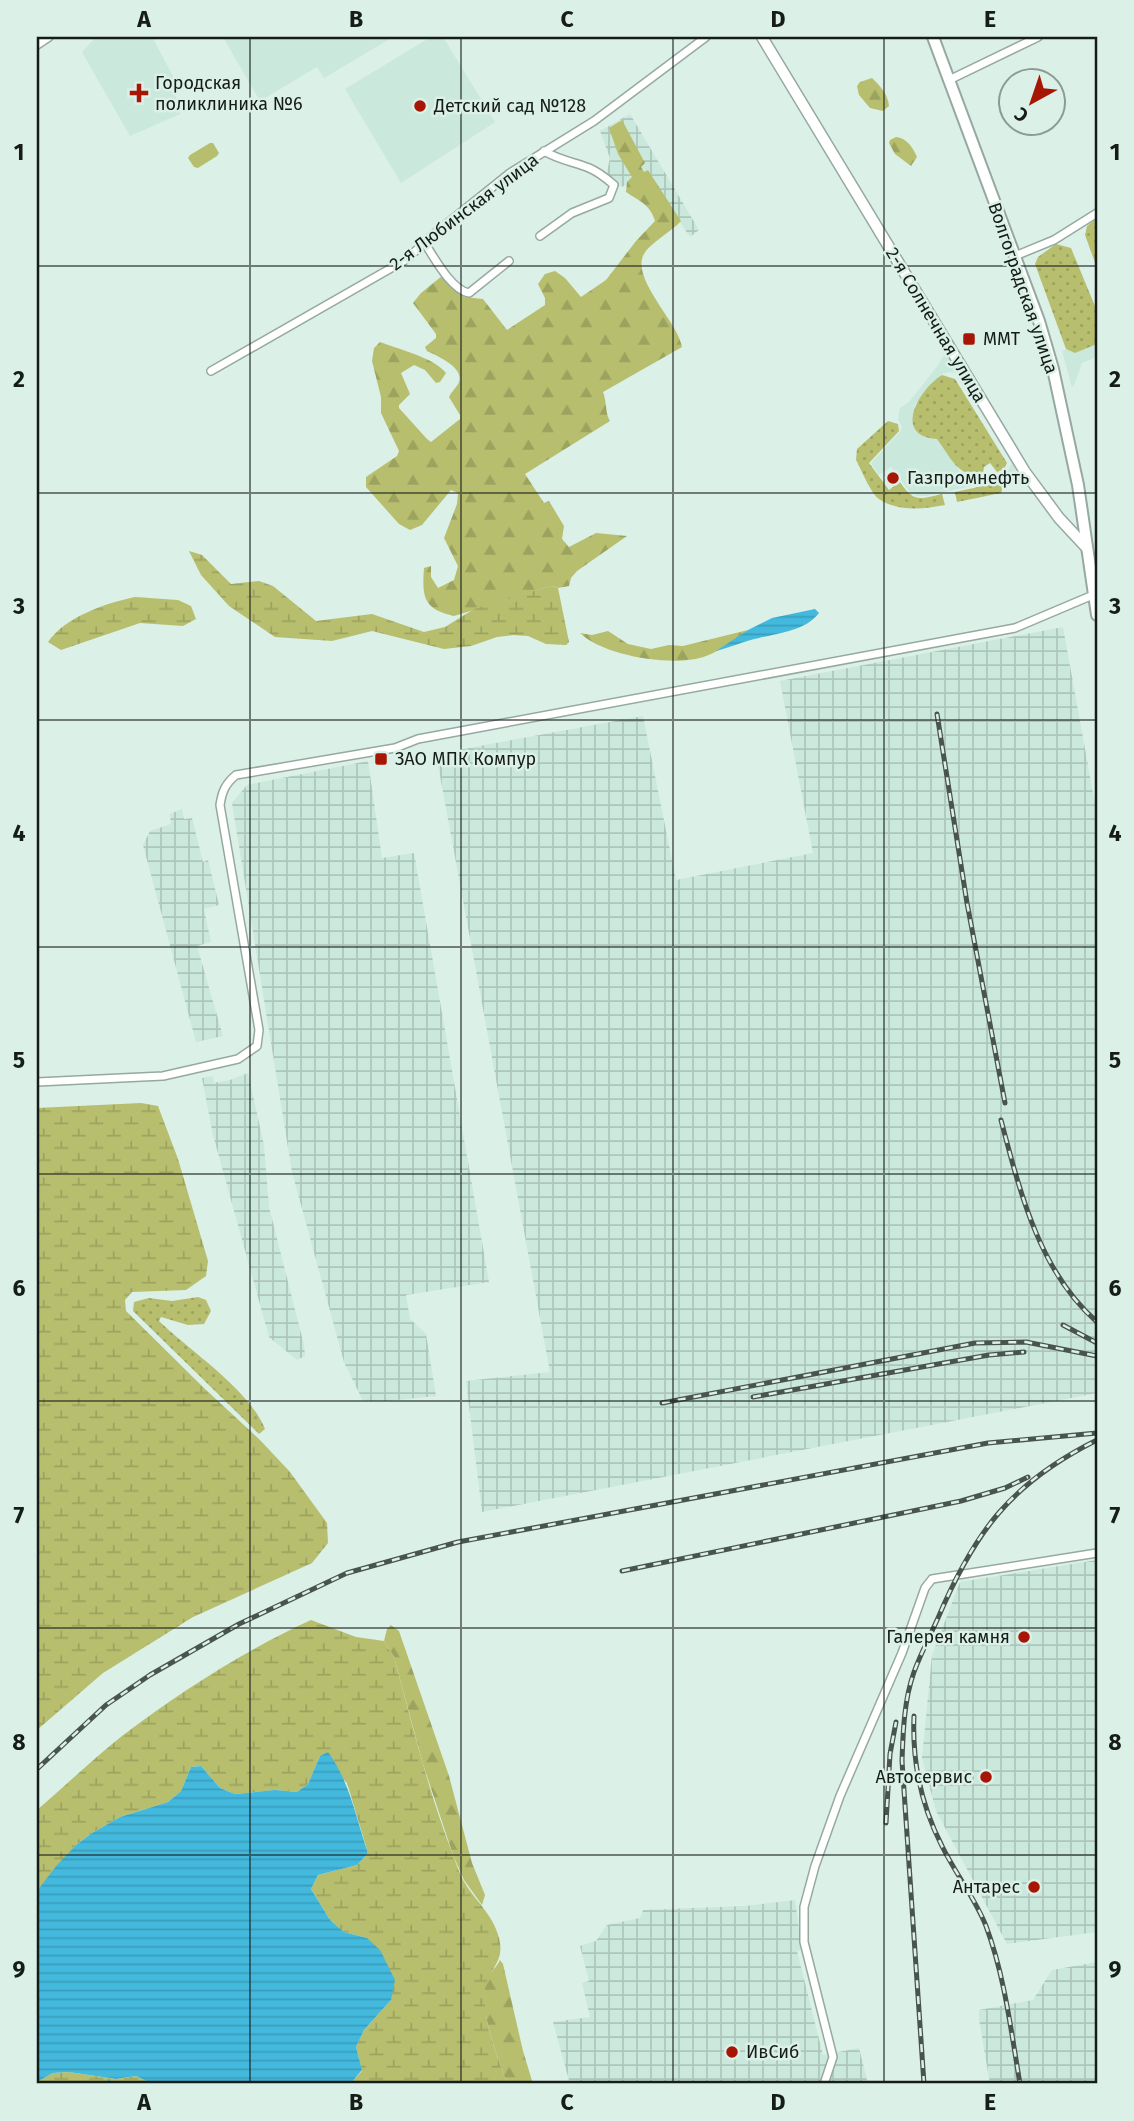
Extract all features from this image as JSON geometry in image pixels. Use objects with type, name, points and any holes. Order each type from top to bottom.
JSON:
[{"type":"main road","name":"2-я Солнечная улица","points":[[762,37],[1025,472],[1059,518],[1086,547]]},
{"type":"main road","name":"Волгоградская улица","points":[[933,37],[1039,321],[1053,369],[1078,485],[1086,547]]},
{"type":"main road","points":[[1086,547],[1097,615]]},
{"type":"street","points":[[37,44],[50,37]]},
{"type":"street","name":"2-я Любинская улица","points":[[211,371],[407,259],[510,173],[625,99],[706,37]]},
{"type":"street","points":[[949,80],[1038,37]]},
{"type":"street","points":[[540,236],[572,213],[609,198],[614,185],[600,173],[544,151]]},
{"type":"street","points":[[1014,256],[1054,240],[1097,213]]},
{"type":"street","points":[[425,242],[457,287],[469,293],[509,261]]},
{"type":"street","points":[[37,1082],[163,1076],[238,1059],[257,1046],[259,1030],[220,806],[222,792],[236,775],[396,748],[418,739],[1015,628],[1093,595]]},
{"type":"street","points":[[824,2084],[833,2057],[804,1942],[804,1908],[815,1866],[841,1796],[902,1653],[925,1588],[932,1579],[1097,1553]]},
{"type":"shaded area","name":"Городская поликлиника №6","points":[[96,37],[152,37],[175,80],[168,86],[178,100],[180,114],[130,136],[82,52]]},
{"type":"shaded area","points":[[223,37],[393,37],[324,78],[317,67],[260,101]]},
{"type":"shaded area","name":"Детский сад №128","points":[[431,37],[443,37],[495,122],[401,183],[345,89]]},
{"type":"shaded area","points":[[630,114],[699,230],[690,237],[647,173],[622,187],[606,176],[610,158],[600,131]]},
{"type":"shaded area","points":[[1097,344],[1097,357],[1082,363],[1072,387],[1062,351],[1066,349],[1075,353]]},
{"type":"shaded area","points":[[942,346],[959,374],[942,374],[914,406],[961,473],[968,476],[1004,472],[1012,462],[1021,485],[998,480],[917,496],[910,492],[891,467],[879,475],[871,463],[900,432],[900,408],[909,402],[936,368],[944,355]]},
{"type":"shaded area","points":[[1063,627],[1097,815],[1097,1393],[482,1512],[466,1381],[550,1372],[436,754],[643,716],[676,880],[813,853],[780,681]]},
{"type":"shaded area","points":[[368,761],[382,858],[414,853],[489,1282],[406,1295],[410,1319],[426,1334],[436,1396],[387,1401],[363,1401],[344,1362],[292,1172],[232,803],[247,785]]},
{"type":"shaded area","points":[[182,809],[184,819],[192,818],[203,862],[208,860],[219,905],[204,909],[211,942],[197,946],[223,1036],[196,1042],[143,845],[150,831],[171,824],[170,814]]},
{"type":"shaded area","points":[[248,1073],[264,1145],[269,1207],[304,1345],[305,1356],[297,1360],[269,1337],[213,1135],[202,1078],[213,1076],[214,1083]]},
{"type":"shaded area","points":[[1097,1560],[1097,1932],[1007,1944],[936,1811],[922,1758],[932,1655],[960,1582]]},
{"type":"shaded area","points":[[795,1900],[802,1950],[797,1951],[823,2055],[859,2048],[868,2084],[570,2084],[553,2022],[590,2017],[582,1983],[589,1981],[580,1946],[596,1941],[607,1925],[640,1918],[643,1910],[744,1906]]},
{"type":"shaded area","points":[[1097,1962],[1097,2084],[990,2084],[979,2010],[1033,2000],[1052,1970]]},
{"type":"green space","points":[[872,78],[887,98],[889,106],[883,111],[870,108],[859,95],[857,86],[860,82]]},
{"type":"green space","points":[[622,120],[645,163],[641,167],[644,172],[648,170],[681,221],[647,250],[641,264],[643,275],[679,337],[682,347],[603,392],[610,421],[525,474],[544,503],[549,501],[564,526],[562,539],[569,547],[596,533],[627,536],[577,571],[569,586],[551,586],[454,616],[444,613],[430,605],[424,594],[424,568],[431,566],[431,577],[438,588],[454,580],[458,566],[444,538],[457,504],[458,493],[451,490],[422,525],[410,530],[399,524],[366,487],[366,477],[397,456],[399,451],[381,413],[381,397],[372,361],[374,348],[380,342],[406,351],[425,358],[446,373],[440,382],[436,383],[425,370],[414,365],[401,373],[410,394],[399,408],[427,439],[431,442],[460,419],[449,397],[459,382],[458,372],[449,363],[427,351],[425,347],[436,338],[436,334],[413,303],[442,276],[464,297],[483,299],[507,330],[545,305],[545,298],[538,284],[545,274],[555,271],[565,278],[581,297],[606,280],[655,221],[647,207],[626,192],[627,182],[632,177],[618,154],[609,128]]},
{"type":"green space","points":[[896,137],[906,141],[917,157],[911,166],[895,154],[889,143]]},
{"type":"green space","points":[[213,143],[219,153],[217,156],[198,168],[194,167],[188,158],[190,155]]},
{"type":"green space","points":[[1097,218],[1097,268],[1085,235],[1087,226]]},
{"type":"green space","points":[[1056,244],[1071,248],[1097,311],[1097,344],[1075,353],[1066,349],[1035,264],[1038,257]]},
{"type":"green space","points":[[942,375],[955,379],[1007,463],[1004,469],[997,472],[990,463],[984,467],[983,474],[967,473],[956,465],[937,439],[923,436],[916,430],[913,421],[918,401],[925,390]]},
{"type":"green space","points":[[888,421],[898,424],[899,431],[869,463],[889,490],[900,482],[909,493],[918,498],[942,494],[945,505],[902,508],[886,503],[873,492],[856,460],[857,449]]},
{"type":"green space","points":[[997,483],[1003,487],[1001,493],[957,502],[955,492]]},
{"type":"green space","points":[[189,551],[202,555],[231,584],[259,581],[273,586],[316,621],[372,614],[424,632],[445,627],[474,609],[551,586],[558,588],[569,642],[566,645],[546,644],[528,636],[513,635],[497,637],[471,646],[444,649],[372,631],[332,641],[275,637],[229,606],[201,575]]},
{"type":"green space","points":[[135,597],[178,600],[191,606],[196,619],[183,626],[140,623],[61,650],[48,642],[75,618],[99,607]]},
{"type":"green space","points":[[748,630],[712,654],[677,661],[622,654],[591,641],[580,633],[592,635],[608,631],[628,644],[651,649],[669,645],[683,646]]},
{"type":"green space","points":[[141,1103],[158,1106],[178,1159],[208,1261],[206,1276],[186,1290],[132,1292],[125,1300],[126,1311],[290,1472],[327,1523],[328,1543],[312,1563],[193,1617],[103,1673],[37,1730],[37,1108]]},
{"type":"green space","points":[[198,1297],[206,1300],[211,1311],[204,1324],[188,1325],[161,1317],[159,1321],[233,1385],[257,1414],[265,1429],[259,1434],[133,1311],[134,1302],[149,1298],[172,1301]]},
{"type":"green space","points":[[311,1620],[356,1637],[384,1641],[394,1657],[428,1782],[456,1864],[468,1888],[493,1922],[499,1938],[500,1955],[486,1984],[485,2004],[491,2039],[507,2084],[347,2084],[362,2071],[356,2047],[364,2030],[391,2000],[367,1938],[344,1932],[330,1920],[311,1889],[318,1875],[357,1865],[368,1853],[347,1783],[320,1756],[308,1784],[297,1792],[275,1790],[235,1794],[220,1788],[201,1766],[191,1767],[181,1791],[168,1802],[120,1817],[92,1833],[76,1845],[37,1891],[37,1810],[111,1745],[167,1703],[237,1658]]},
{"type":"green space","points":[[391,1625],[399,1631],[449,1776],[472,1863],[485,1895],[482,1905],[464,1880],[453,1855],[423,1764],[394,1657],[384,1641]]},
{"type":"green space","points":[[500,1960],[533,2084],[507,2084],[486,2016],[484,1988],[487,1978]]},
{"type":"green space","points":[[69,2072],[116,2079],[136,2076],[152,2084],[37,2084],[53,2073]]},
{"type":"water","points":[[815,609],[819,613],[799,628],[716,651],[772,618]]},
{"type":"water","points":[[328,1752],[347,1788],[368,1853],[357,1865],[318,1875],[311,1889],[330,1920],[344,1932],[367,1938],[380,1950],[395,1980],[391,2000],[364,2030],[356,2047],[362,2070],[352,2082],[152,2084],[136,2076],[116,2079],[69,2072],[53,2073],[37,2082],[37,1891],[57,1865],[76,1845],[120,1817],[168,1802],[181,1791],[191,1767],[201,1766],[220,1788],[235,1794],[275,1790],[297,1792],[308,1784],[320,1756]]},
{"type":"waterway","points":[[108,2084],[109,2080]]},
{"type":"railway","points":[[937,714],[967,903],[1005,1103]]},
{"type":"railway","points":[[1001,1120],[1024,1202],[1046,1255],[1077,1302],[1097,1322]]},
{"type":"railway","points":[[1063,1325],[1097,1343]]},
{"type":"railway","points":[[662,1403],[975,1343],[1026,1342],[1097,1356]]},
{"type":"railway","points":[[753,1397],[989,1355],[1024,1352]]},
{"type":"railway","points":[[37,1769],[106,1705],[150,1675],[239,1624],[347,1573],[458,1542],[988,1443],[1097,1433]]},
{"type":"railway","points":[[924,2084],[902,1761],[908,1694],[920,1658],[952,1587],[966,1560],[999,1512],[1041,1474],[1097,1440]]},
{"type":"railway","points":[[622,1571],[961,1501],[1005,1488],[1028,1477]]},
{"type":"railway","points":[[914,1716],[916,1767],[923,1799],[942,1846],[981,1916],[993,1945],[1007,2004],[1020,2084]]},
{"type":"railway","points":[[886,1823],[890,1754],[896,1722]]},
{"type":"place","name":"Городская поликлиника №6","points":[[139,93]]},
{"type":"place","name":"Детский сад №128","points":[[420,106]]},
{"type":"place","name":"ММТ","points":[[969,339]]},
{"type":"place","name":"Газпромнефть","points":[[893,478]]},
{"type":"place","name":"ЗАО МПК Компур","points":[[381,759]]},
{"type":"place","name":"Галерея камня","points":[[1024,1637]]},
{"type":"place","name":"Автосервис","points":[[986,1777]]},
{"type":"place","name":"Антарес","points":[[1034,1887]]},
{"type":"place","name":"ИвСиб","points":[[732,2052]]}]
